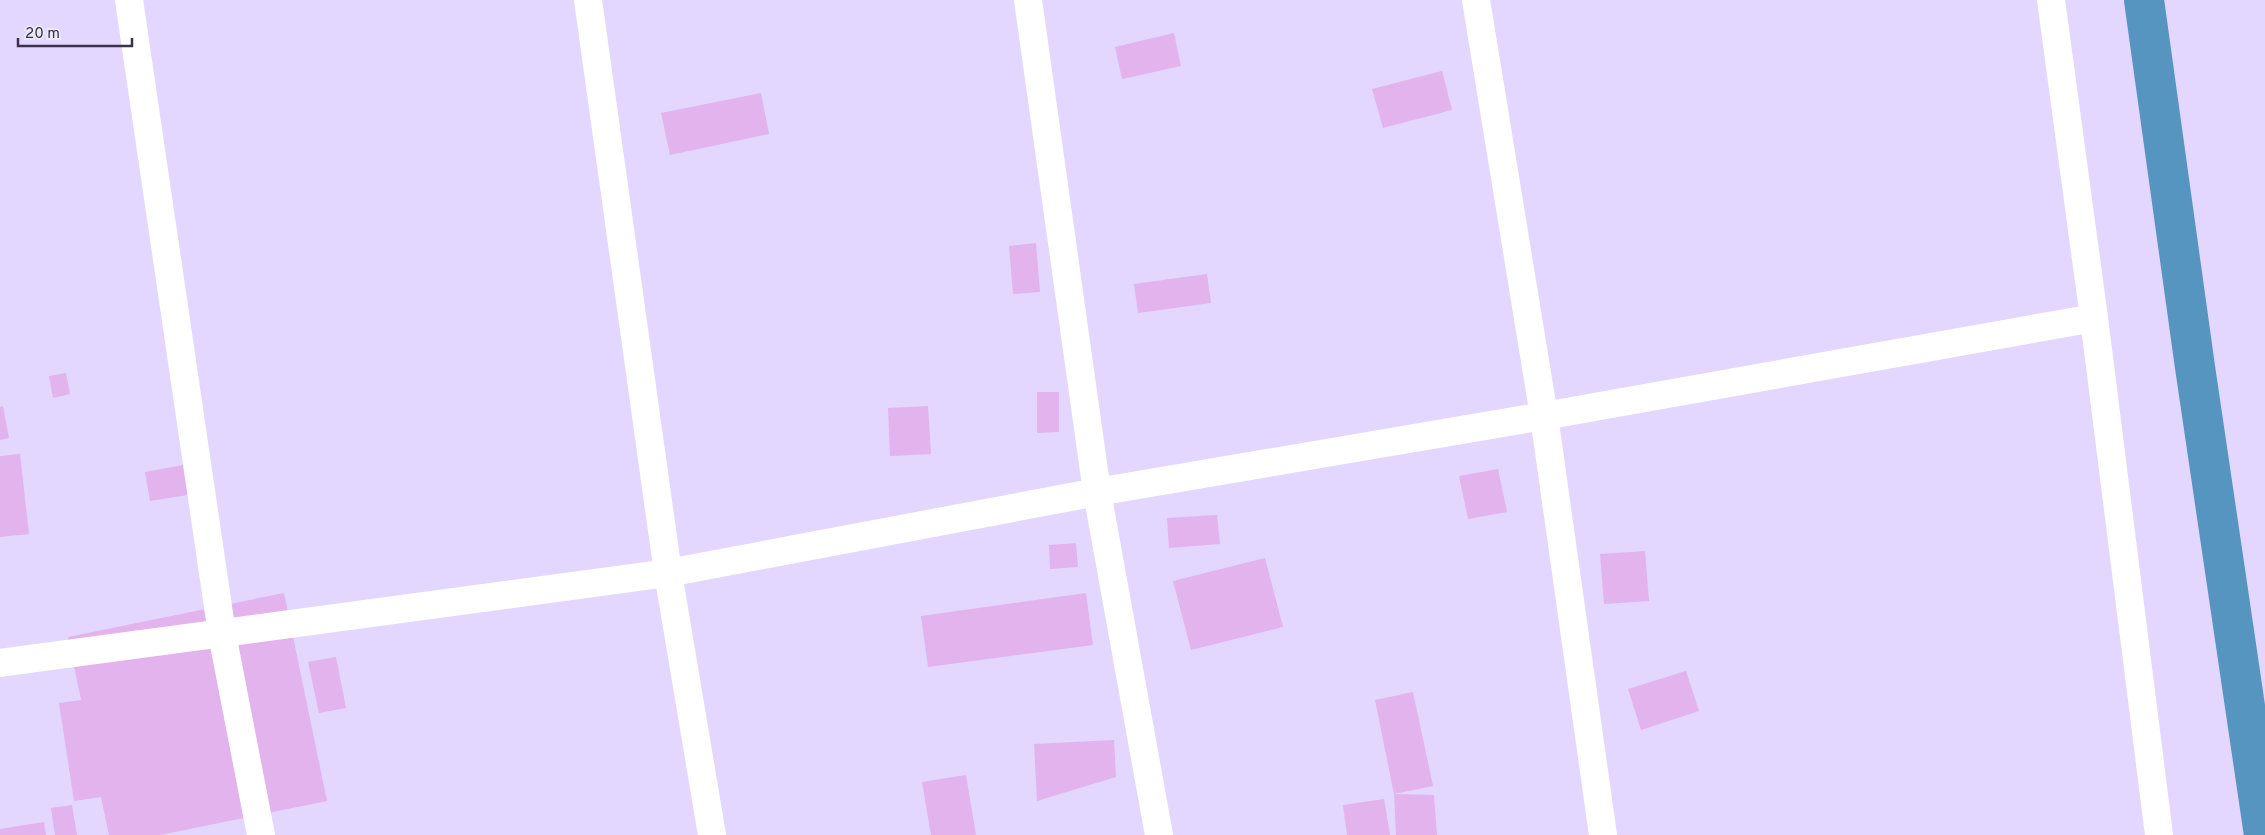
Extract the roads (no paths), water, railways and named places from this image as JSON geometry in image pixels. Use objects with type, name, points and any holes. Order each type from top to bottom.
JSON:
[{"type":"street","points":[[129,0],[222,634],[261,835]]},
{"type":"street","points":[[588,0],[668,573],[712,835]]},
{"type":"street","points":[[1028,0],[1097,492],[1159,835]]},
{"type":"street","points":[[1476,0],[1544,416],[1603,835]]},
{"type":"street","points":[[2051,0],[2094,318],[2159,835]]},
{"type":"street","points":[[0,663],[668,573],[1097,492],[1544,416],[2094,318]]},
{"type":"waterway","points":[[2144,0],[2195,367],[2264,835]]}]
